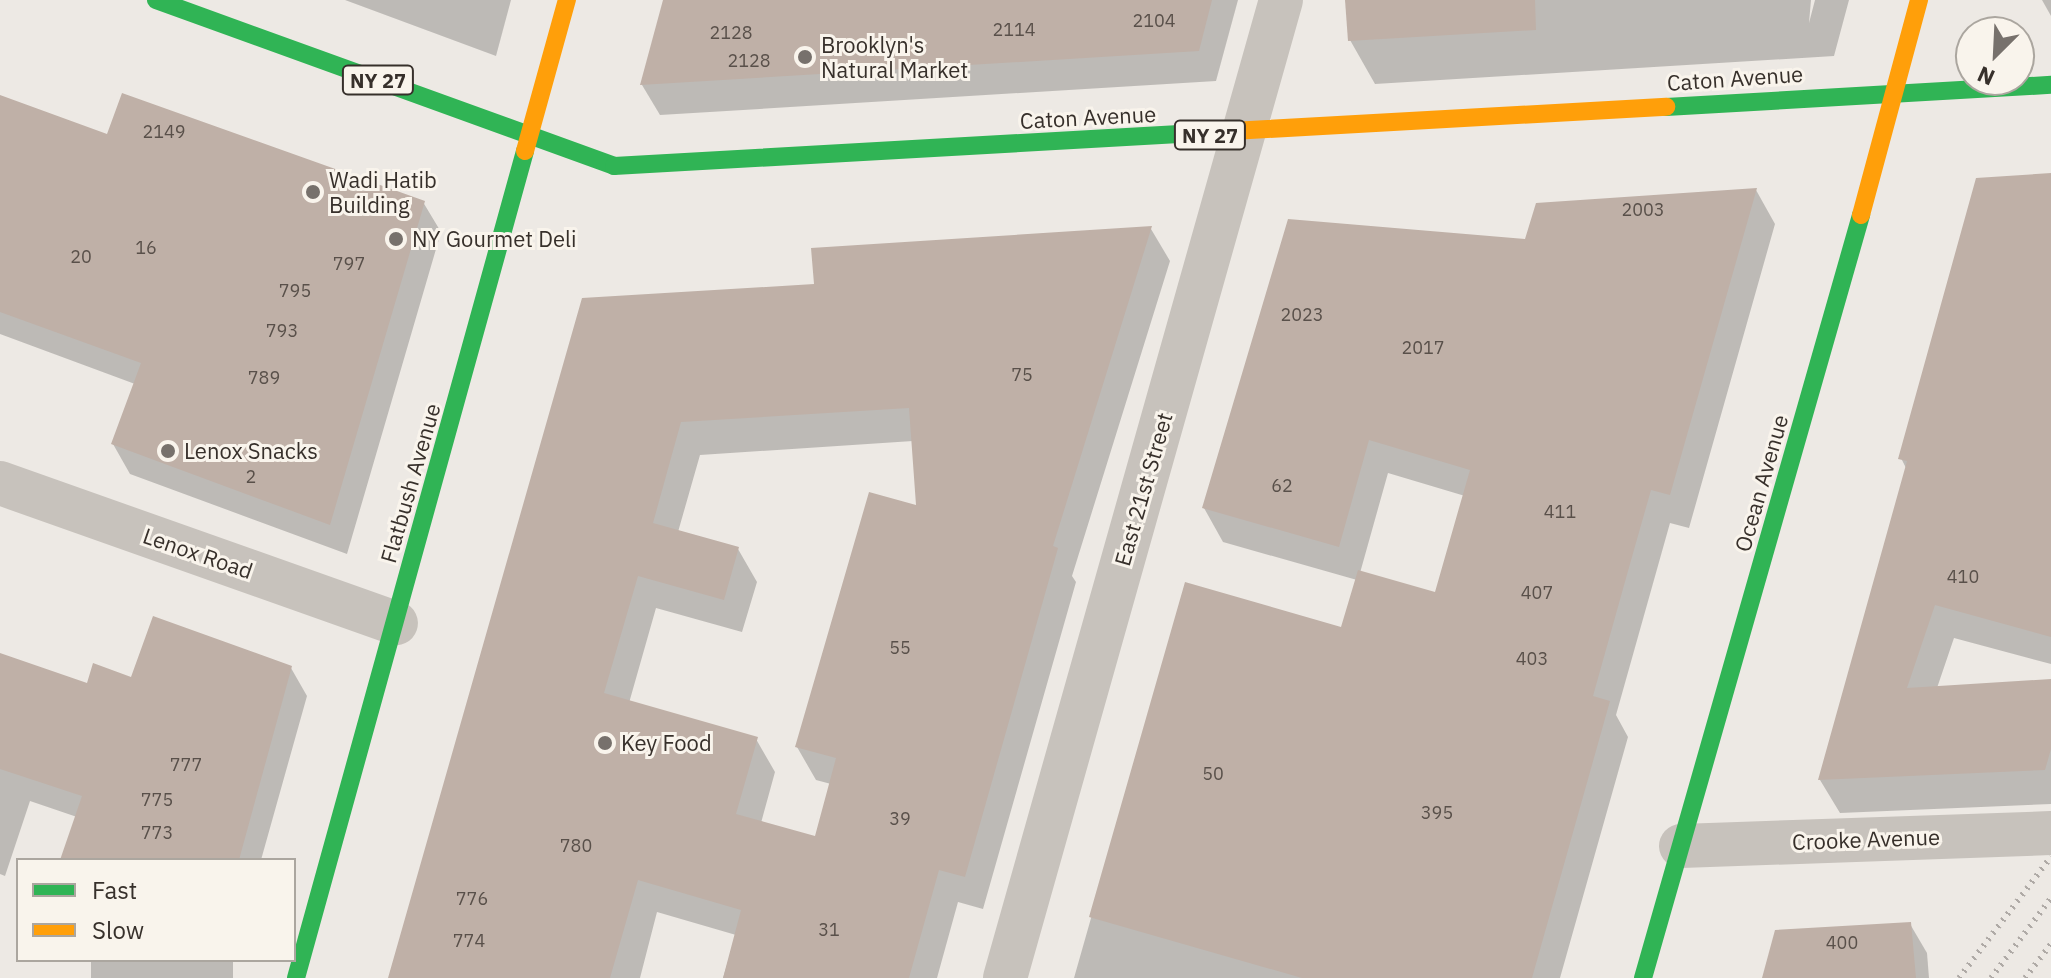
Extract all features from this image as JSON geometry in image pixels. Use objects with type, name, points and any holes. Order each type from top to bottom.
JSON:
[{"type":"main road","name":"Caton Avenue","points":[[156,0],[614,166],[1244,133],[1891,92],[2051,85]]},
{"type":"main road","name":"Flatbush Avenue","points":[[296,978],[534,136],[567,0]]},
{"type":"main road","name":"Ocean Avenue","points":[[1643,978],[1792,467],[1891,92],[1919,0]]},
{"type":"street","name":"East 21st Street","points":[[1005,978],[1281,0]]},
{"type":"street","name":"Lenox Road","points":[[0,483],[396,623]]},
{"type":"street","name":"Crooke Avenue","points":[[1681,846],[2044,833]]},
{"type":"building","points":[[663,0],[1212,0],[1199,51],[640,85]]},
{"type":"building","points":[[1345,0],[1535,0],[1536,30],[1348,41]]},
{"type":"building","points":[[122,93],[425,201],[330,525],[111,444],[141,363],[0,312],[0,95],[107,134]]},
{"type":"building","points":[[2051,173],[2051,637],[1935,605],[1907,688],[2051,679],[2051,749],[2045,770],[1818,780],[1907,461],[1898,459],[1976,178]]},
{"type":"building","points":[[1757,188],[1670,495],[1651,490],[1593,696],[1610,701],[1532,978],[1302,978],[1089,917],[1185,582],[1341,627],[1358,570],[1435,592],[1470,470],[1369,440],[1339,547],[1202,508],[1288,219],[1525,239],[1536,203]]},
{"type":"building","points":[[1152,226],[1053,546],[1058,548],[965,877],[939,870],[909,978],[723,978],[741,910],[638,880],[610,978],[388,978],[582,298],[814,284],[811,248]],"holes":[[[909,408],[916,505],[869,492],[795,747],[836,758],[815,836],[736,814],[758,737],[604,693],[638,576],[724,600],[739,547],[653,523],[681,422]]]},
{"type":"building","points":[[153,616],[292,666],[240,858],[61,858],[82,796],[0,769],[0,653],[87,683],[93,663],[131,677]]},
{"type":"building","points":[[1911,922],[1916,978],[1762,978],[1775,930]]},
{"type":"railway","points":[[1959,978],[2051,857]]},
{"type":"railway","points":[[1991,978],[2051,898]]},
{"type":"railway","points":[[2025,978],[2051,944]]},
{"type":"traffic: fast","points":[[156,0],[614,166],[1232,131]]},
{"type":"traffic: fast","points":[[1666,107],[2051,85]]},
{"type":"traffic: fast","points":[[296,978],[525,151]]},
{"type":"traffic: fast","points":[[1643,978],[1861,215]]},
{"type":"traffic: slow","points":[[525,151],[567,0]]},
{"type":"traffic: slow","points":[[1861,215],[1919,0]]},
{"type":"traffic: slow","points":[[1232,131],[1666,107]]},
{"type":"place","name":"Brooklyn's Natural Market","points":[[805,57]]},
{"type":"place","name":"Wadi Hatib Building","points":[[313,192]]},
{"type":"place","name":"NY Gourmet Deli","points":[[396,239]]},
{"type":"place","name":"Lenox Snacks","points":[[168,451]]},
{"type":"place","name":"Key Food","points":[[605,743]]}]
